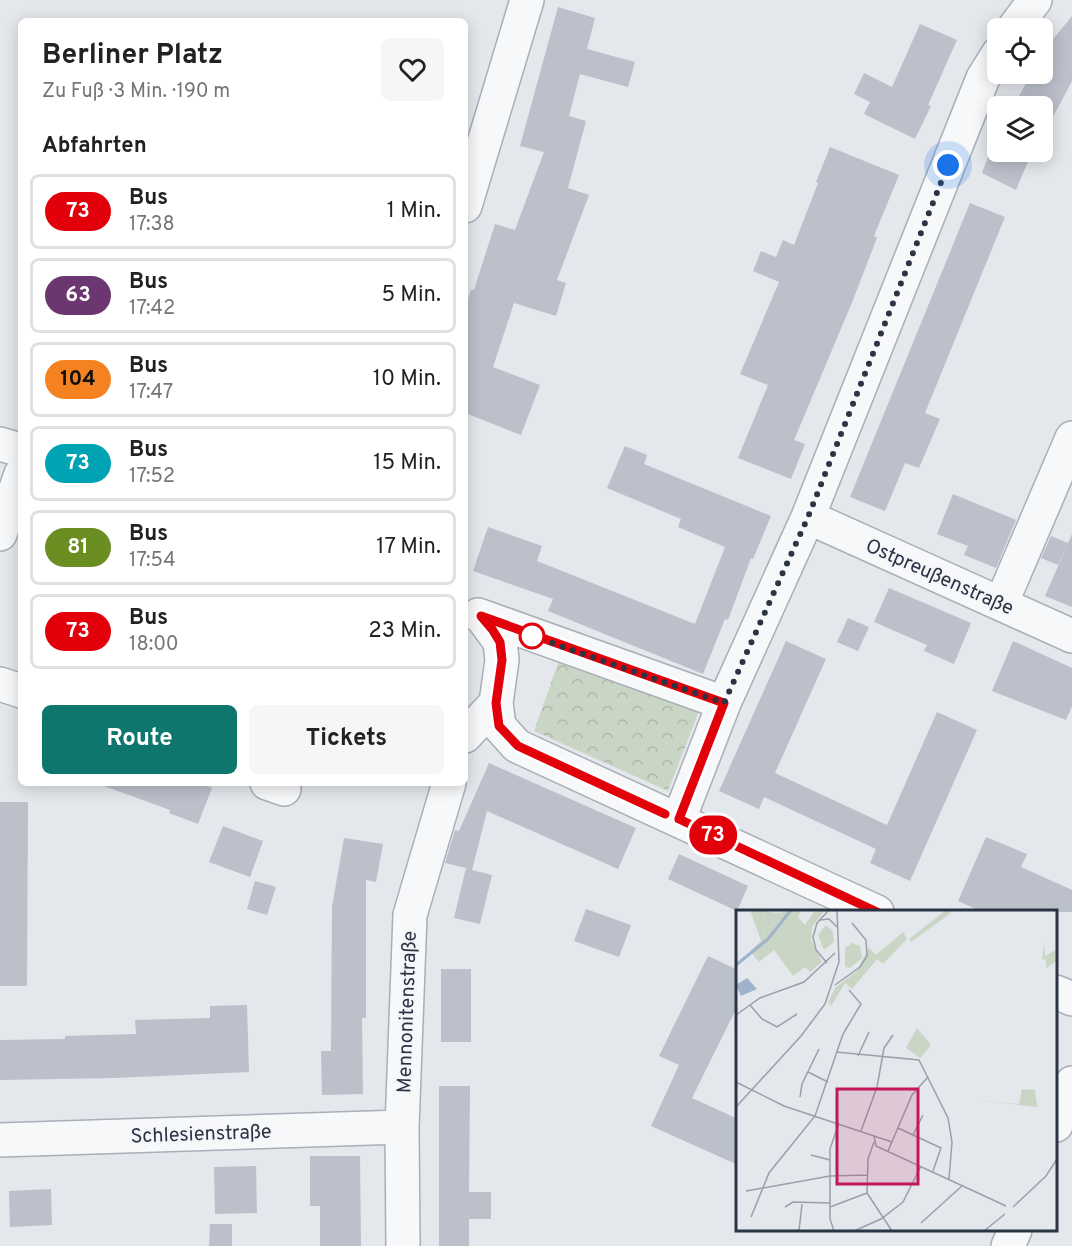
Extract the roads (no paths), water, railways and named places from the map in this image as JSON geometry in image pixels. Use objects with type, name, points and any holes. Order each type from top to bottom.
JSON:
[{"type":"street","points":[[468,196],[527,0]]},
{"type":"street","points":[[1022,18],[1035,0]]},
{"type":"street","points":[[679,819],[724,703],[808,517],[978,88],[987,73]]},
{"type":"street","points":[[1000,603],[1072,438]]},
{"type":"street","points":[[0,444],[18,449]]},
{"type":"street","points":[[0,534],[18,483]]},
{"type":"street","name":"Ostpreußenstraße","points":[[808,517],[1072,636]]},
{"type":"street","points":[[473,613],[537,638],[724,703]]},
{"type":"street","points":[[473,613],[492,629],[500,642],[502,660],[496,703],[499,726],[518,746],[873,910]]},
{"type":"street","points":[[0,684],[18,690]]},
{"type":"street","points":[[468,733],[496,703]]},
{"type":"street","name":"Mennonitenstraße","points":[[403,1246],[402,1127],[410,915],[448,786]]},
{"type":"street","points":[[1057,992],[1072,999]]},
{"type":"street","points":[[1057,1122],[1072,1083]]},
{"type":"street","name":"Schlesienstraße","points":[[0,1140],[402,1127]]},
{"type":"street","points":[[1008,1246],[1015,1231]]}]
